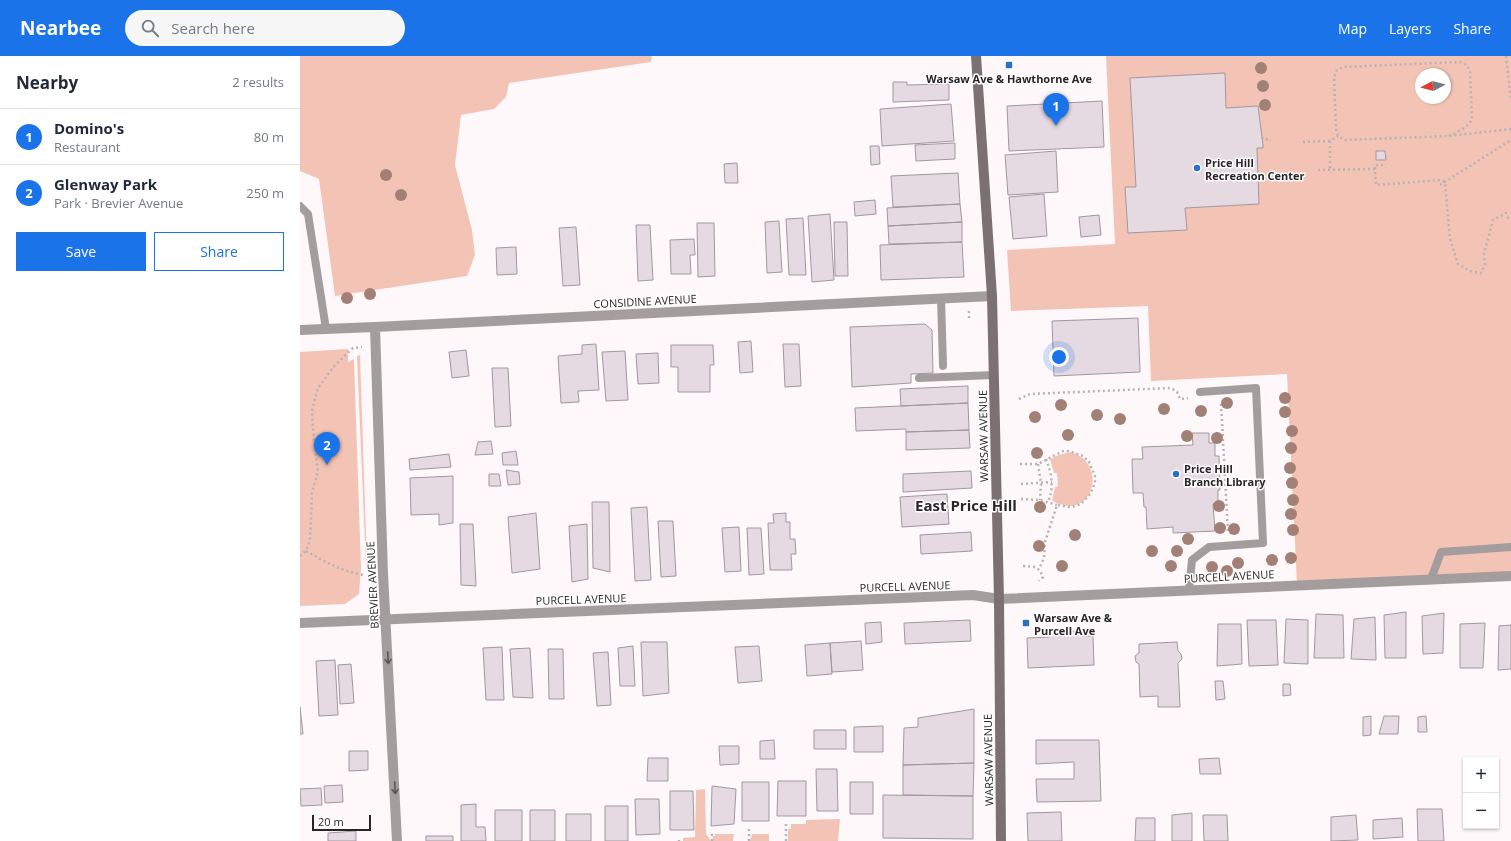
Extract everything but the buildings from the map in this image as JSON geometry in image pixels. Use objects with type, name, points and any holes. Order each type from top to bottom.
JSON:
[{"type":"main road","name":"WARSAW AVENUE","points":[[976,56],[992,296],[999,599],[1001,841]]},
{"type":"street","name":"CONSIDINE AVENUE","points":[[300,330],[992,296]]},
{"type":"street","name":"BREVIER AVENUE","points":[[375,327],[385,619],[398,841]]},
{"type":"street","name":"PURCELL AVENUE","points":[[300,623],[973,595],[999,599],[1511,576]]},
{"type":"lane","points":[[300,206],[308,214],[326,329]]},
{"type":"lane","points":[[941,298],[943,366]]},
{"type":"lane","points":[[919,378],[994,375]]},
{"type":"lane","points":[[1189,590],[1192,560],[1209,547],[1263,543],[1256,388],[1200,392]]},
{"type":"lane","points":[[1431,579],[1441,552],[1511,547]]},
{"type":"path","points":[[1506,56],[1511,100]]},
{"type":"path","points":[[1448,136],[1466,127],[1472,119],[1470,71],[1467,65],[1460,62],[1343,67],[1337,70],[1334,77],[1336,129],[1338,136],[1345,140],[1448,136],[1511,129]]},
{"type":"path","points":[[1303,142],[1330,141],[1338,136]]},
{"type":"path","points":[[1262,137],[1263,139],[1271,140]]},
{"type":"path","points":[[1440,185],[1511,140]]},
{"type":"path","points":[[1330,141],[1330,170]]},
{"type":"path","points":[[1381,160],[1381,165]]},
{"type":"path","points":[[1386,165],[1375,165],[1376,185],[1440,180],[1445,182]]},
{"type":"path","points":[[1318,170],[1375,169]]},
{"type":"path","points":[[1445,182],[1450,239],[1458,264],[1470,271],[1481,272],[1485,264],[1484,254],[1493,220],[1506,213],[1509,220]]},
{"type":"path","points":[[300,556],[306,551],[310,540],[312,493],[318,471],[312,411],[316,395],[318,388],[335,365],[352,348]]},
{"type":"path","points":[[1019,399],[1030,394],[1171,388],[1177,392],[1180,399],[1189,398],[1189,401]]},
{"type":"path","points":[[1221,398],[1228,533],[1221,534]]},
{"type":"path","points":[[1020,464],[1038,464],[1046,459],[1069,451],[1083,456],[1089,462],[1094,470],[1095,483],[1091,493],[1081,504],[1070,507],[1040,500],[1021,499]]},
{"type":"path","points":[[1046,459],[1051,470],[1052,482],[1052,493],[1048,502]]},
{"type":"path","points":[[1038,464],[1041,483],[1040,500]]},
{"type":"path","points":[[1021,484],[1052,482]]},
{"type":"path","points":[[1039,569],[1044,558],[1045,542],[1057,505]]},
{"type":"path","points":[[306,551],[332,566],[348,572],[364,574]]},
{"type":"path","points":[[1023,566],[1039,569]]},
{"type":"path","points":[[1036,582],[1041,580],[1043,577],[1039,569]]},
{"type":"path","points":[[786,824],[786,841]]},
{"type":"path","points":[[748,829],[749,841]]},
{"type":"path","points":[[712,834],[712,841]]},
{"type":"shaded area","points":[[300,56],[652,56],[651,62],[509,83],[506,97],[494,109],[461,115],[455,165],[472,230],[475,255],[467,276],[335,296],[319,179],[300,171]]},
{"type":"shaded area","name":"Price Hill Recreation Center","points":[[1106,56],[1511,56],[1511,576],[1297,585],[1287,374],[1151,381],[1148,306],[1011,311],[1007,250],[1115,244]]},
{"type":"shaded area","points":[[348,349],[348,362],[354,359],[361,568],[359,594],[345,604],[300,606],[300,352]]},
{"type":"shaded area","points":[[360,355],[367,566],[366,567],[357,356]]},
{"type":"shaded area","points":[[1070,452],[1081,457],[1088,464],[1092,473],[1092,483],[1090,492],[1085,500],[1077,505],[1067,506],[1052,501],[1055,487],[1058,486],[1057,473],[1054,473],[1050,459]]},
{"type":"shaded area","points":[[705,789],[706,834],[711,841],[683,841],[683,838],[695,837],[696,790]]},
{"type":"shaded area","points":[[840,819],[838,841],[788,841],[788,829],[791,829],[791,824],[806,824],[806,820]]},
{"type":"shaded area","points":[[715,834],[734,834],[733,841],[713,841],[713,836],[715,836]]},
{"type":"shaded area","points":[[752,834],[769,834],[769,841],[750,841]]},
{"type":"place","name":"Warsaw Ave & Hawthorne Ave","points":[[1009,65]]},
{"type":"place","name":"Domino's","points":[[1056,126]]},
{"type":"place","name":"Price Hill Recreation Center","points":[[1197,168]]},
{"type":"place","name":"Glenway Park","points":[[327,465]]},
{"type":"place","name":"Price Hill Branch Library","points":[[1176,474]]},
{"type":"place","name":"Warsaw Ave & Purcell Ave","points":[[1026,623]]},
{"type":"district","name":"East Price Hill","points":[[966,505]]}]
